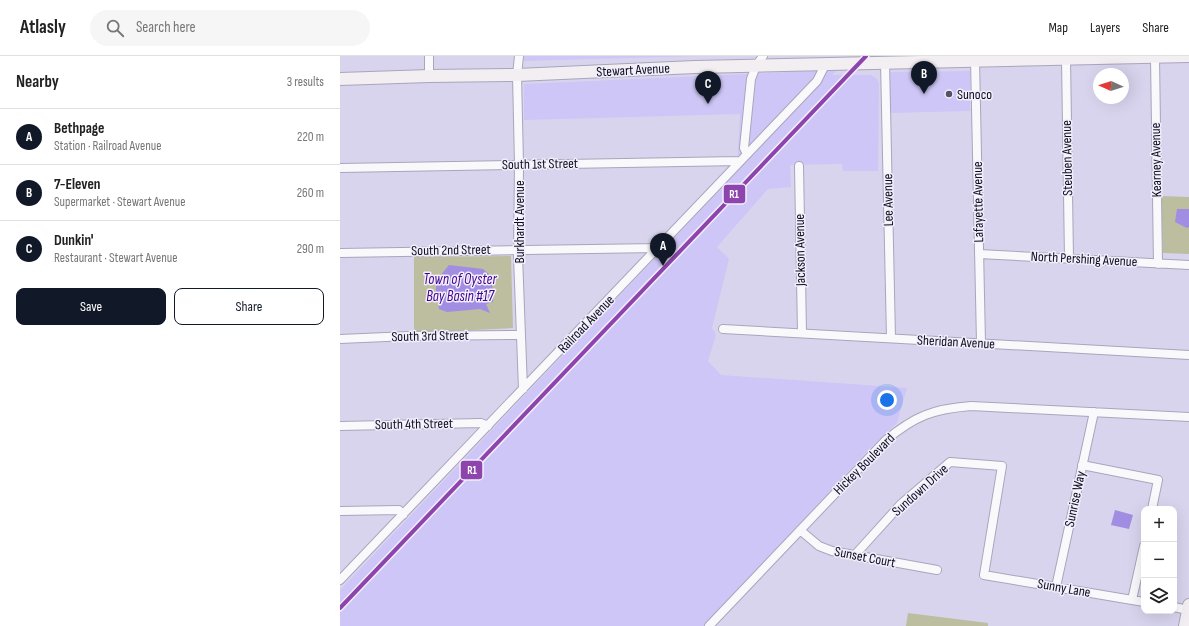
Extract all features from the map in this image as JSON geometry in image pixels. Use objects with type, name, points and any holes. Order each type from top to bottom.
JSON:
[{"type":"main road","name":"Stewart Avenue","points":[[340,79],[517,75],[695,67],[759,61],[826,63],[1189,56]]},
{"type":"main road","points":[[1185,626],[1188,608]]},
{"type":"street","points":[[429,56],[429,76]]},
{"type":"street","name":"Burkhardt Avenue","points":[[519,56],[517,75],[519,164],[518,249],[523,389]]},
{"type":"street","name":"Kearney Avenue","points":[[1155,57],[1158,264]]},
{"type":"street","name":"Steuben Avenue","points":[[1066,58],[1069,259]]},
{"type":"street","name":"Lafayette Avenue","points":[[975,60],[982,344]]},
{"type":"street","points":[[747,154],[744,148],[751,80],[759,61]]},
{"type":"street","name":"Lee Avenue","points":[[885,62],[891,338]]},
{"type":"street","name":"Railroad Avenue","points":[[340,580],[816,81],[826,63]]},
{"type":"street","name":"South 1st Street","points":[[340,168],[740,161]]},
{"type":"street","name":"Jackson Avenue","points":[[799,166],[802,333]]},
{"type":"street","name":"South 2nd Street","points":[[340,253],[518,249],[658,248]]},
{"type":"street","name":"North Pershing Avenue","points":[[979,254],[1189,265]]},
{"type":"street","name":"Sheridan Avenue","points":[[723,329],[1189,355]]},
{"type":"street","name":"South 3rd Street","points":[[340,339],[409,336],[521,335]]},
{"type":"street","name":"Hickey Boulevard","points":[[709,626],[886,440],[910,422],[925,415],[937,410],[971,406],[1189,417]]},
{"type":"street","name":"Sunrise Way","points":[[1056,587],[1094,412]]},
{"type":"street","name":"South 4th Street","points":[[340,426],[481,423],[488,426]]},
{"type":"street","name":"Sundown Drive","points":[[854,556],[901,504],[950,462],[1002,466],[984,575]]},
{"type":"street","points":[[1082,465],[1158,480],[1153,506]]},
{"type":"street","points":[[340,511],[399,510],[403,515]]},
{"type":"street","name":"Sunset Court","points":[[800,530],[819,546],[832,551],[937,570]]},
{"type":"street","points":[[1132,600],[1141,560]]},
{"type":"street","name":"Sunny Lane","points":[[984,575],[1141,602]]},
{"type":"street","points":[[1177,607],[1188,608]]},
{"type":"shaded area","points":[[524,56],[697,56],[524,61]]},
{"type":"shaded area","points":[[837,70],[832,75],[871,75],[876,78],[879,83],[878,171],[843,171],[842,164],[790,165],[791,187],[768,189],[717,247],[729,259],[712,328],[716,335],[708,361],[721,375],[907,388],[897,423],[871,447],[705,626],[340,626],[340,590],[737,172],[740,114],[524,120],[524,84]]},
{"type":"shaded area","points":[[970,71],[970,111],[889,113],[889,72]]},
{"type":"green space","points":[[1161,196],[1189,197],[1189,254],[1163,253]]},
{"type":"green space","points":[[511,256],[513,328],[414,333],[414,257]]},
{"type":"green space","points":[[908,613],[988,623],[988,626],[906,626]]},
{"type":"water","points":[[1177,209],[1189,209],[1189,227],[1187,228],[1175,222]]},
{"type":"water","name":"Town of Oyster Bay Basin #17","points":[[449,265],[483,269],[492,277],[493,302],[486,304],[490,313],[480,309],[447,312],[439,309],[436,281]]},
{"type":"water","points":[[1115,510],[1133,515],[1129,529],[1111,525]]},
{"type":"transit line","name":"R1","points":[[340,608],[866,56]]},
{"type":"place","name":"7-Eleven","points":[[924,94]]},
{"type":"place","name":"Sunoco","points":[[949,94]]},
{"type":"place","name":"Dunkin'","points":[[708,104]]},
{"type":"place","name":"Bethpage","points":[[663,266]]}]
